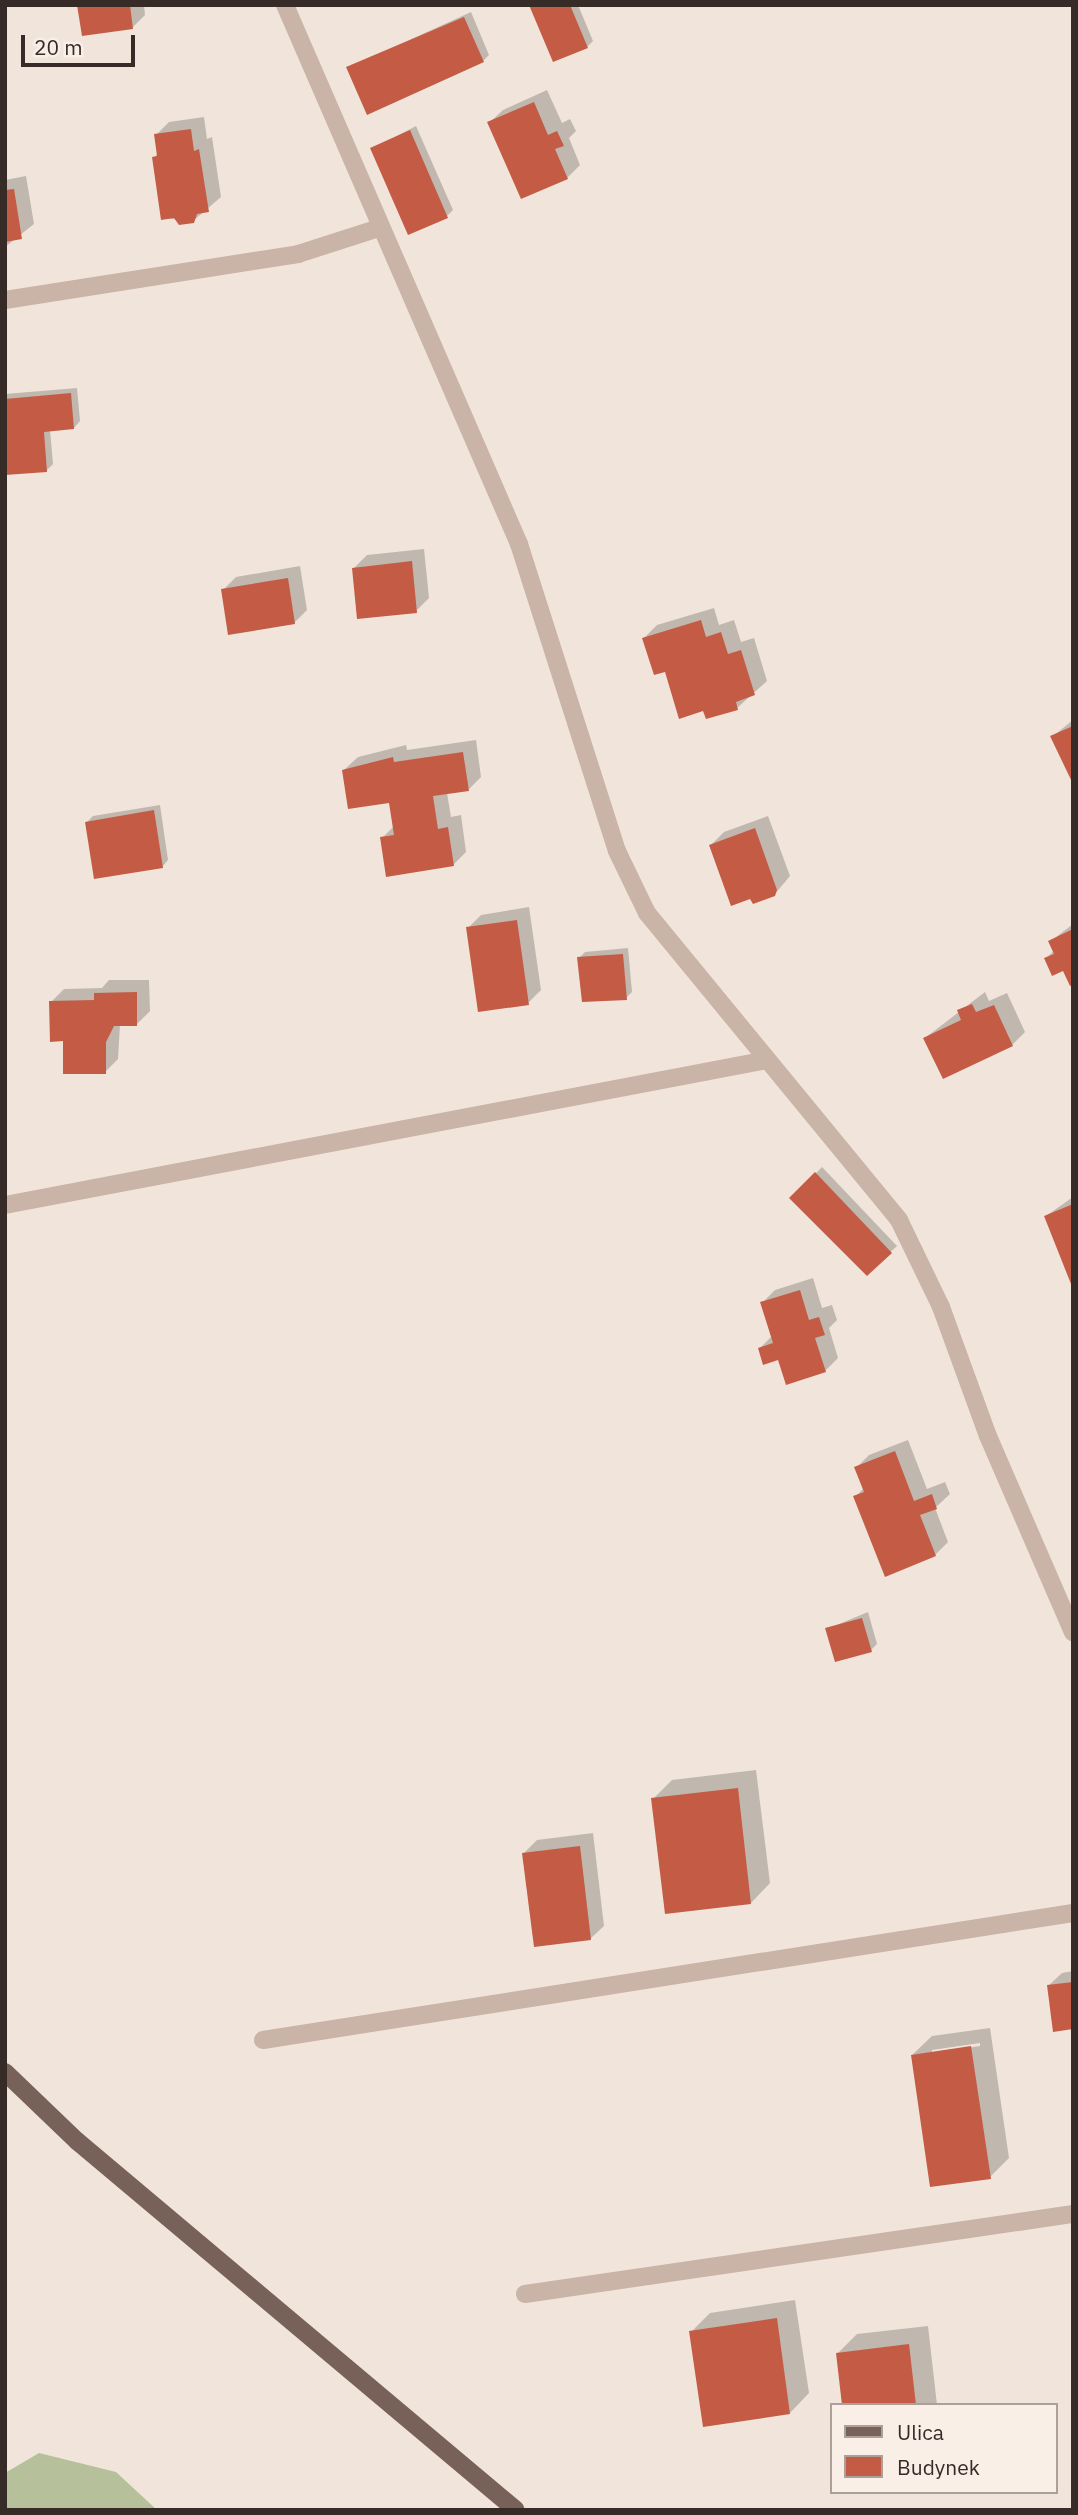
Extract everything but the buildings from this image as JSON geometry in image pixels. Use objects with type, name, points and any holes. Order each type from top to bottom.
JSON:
[{"type":"main road","points":[[5,2072],[77,2141]]},
{"type":"main road","points":[[5,2088],[77,2141],[516,2510]]},
{"type":"street","points":[[285,5],[379,228],[519,544],[617,851],[647,913],[899,1220],[941,1307],[988,1436],[1073,1632]]},
{"type":"street","points":[[5,300],[298,254],[379,228]]},
{"type":"street","points":[[5,1205],[767,1060]]},
{"type":"street","points":[[263,2040],[1073,1913]]},
{"type":"street","points":[[525,2294],[1073,2214]]},
{"type":"green space","points":[[39,2453],[116,2472],[157,2510],[5,2510],[5,2473]]}]
